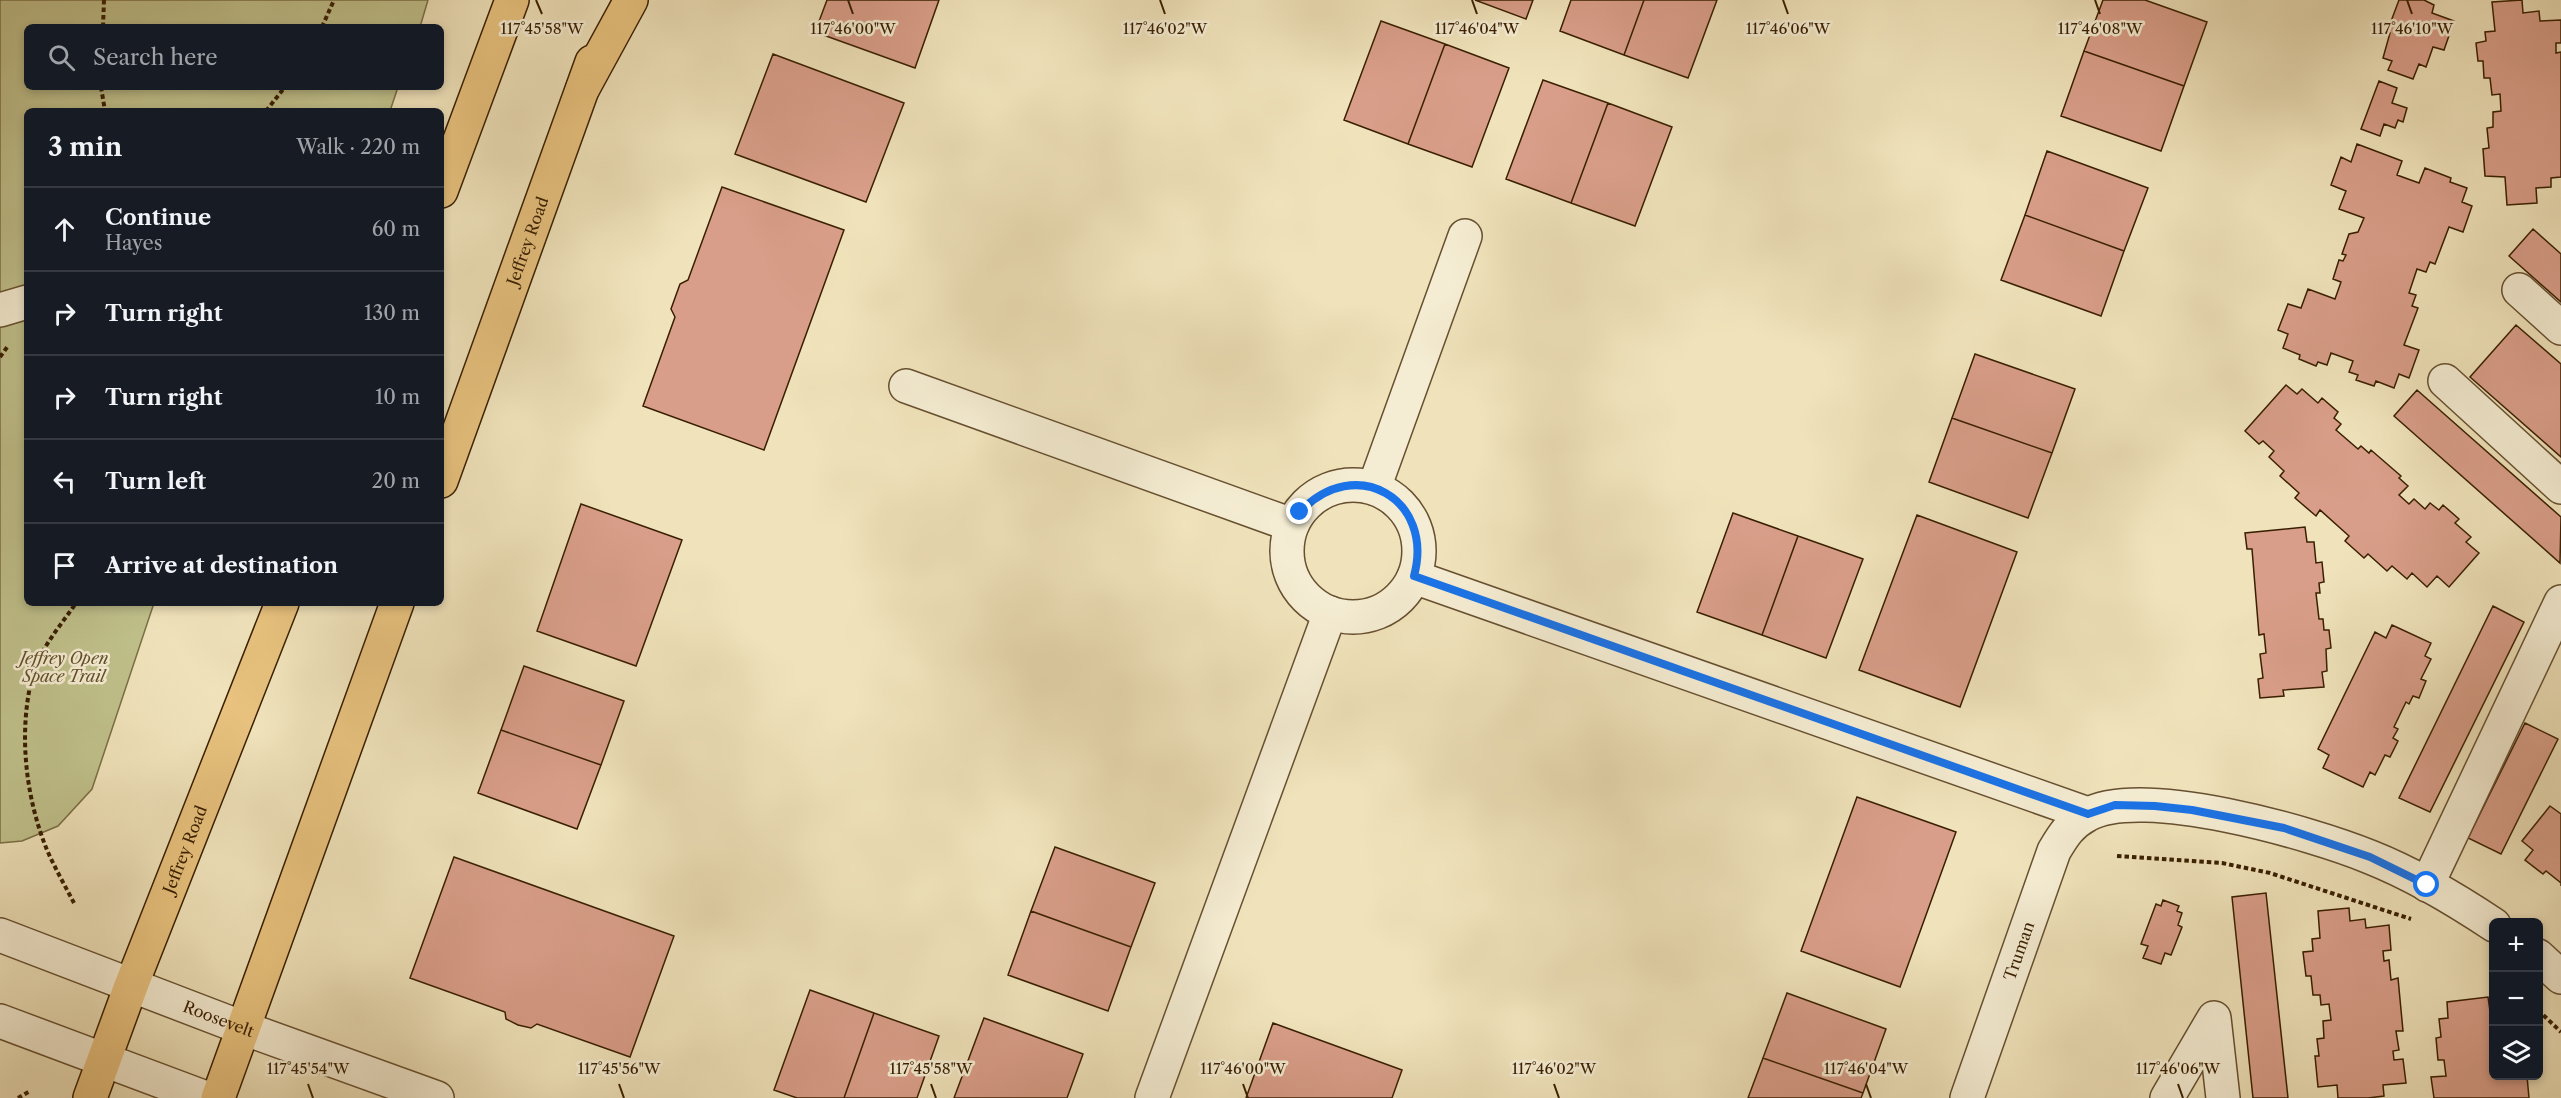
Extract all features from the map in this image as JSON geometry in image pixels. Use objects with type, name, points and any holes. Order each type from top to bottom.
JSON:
[{"type":"main road","points":[[444,183],[512,0]]},
{"type":"main road","name":"Jeffrey Road","points":[[444,473],[615,0]]},
{"type":"main road","points":[[583,88],[631,0]]},
{"type":"main road","name":"Jeffrey Road","points":[[90,1098],[130,986],[281,606]]},
{"type":"main road","points":[[218,1098],[396,606]]},
{"type":"street","points":[[1374,488],[1466,236]]},
{"type":"street","points":[[2519,290],[2561,328]]},
{"type":"street","points":[[0,310],[24,303]]},
{"type":"street","points":[[2445,381],[2561,487]]},
{"type":"street","points":[[906,386],[1292,525]]},
{"type":"street","points":[[1358,484],[1374,488],[1390,496],[1404,508],[1414,522],[1419,541],[1419,559],[1414,576],[1394,603],[1380,611],[1363,616],[1330,613],[1301,593],[1292,578],[1287,560],[1287,543],[1292,525],[1312,499],[1326,491],[1358,484]]},
{"type":"street","points":[[1414,576],[2088,814],[2115,805],[2155,806],[2192,810],[2284,828],[2370,857],[2461,902],[2489,922]]},
{"type":"street","points":[[2427,885],[2561,602]]},
{"type":"street","points":[[1152,1098],[1330,613]]},
{"type":"street","name":"Truman","points":[[1967,1098],[2054,851],[2068,828],[2088,814]]},
{"type":"street","name":"Roosevelt","points":[[0,936],[437,1098]]},
{"type":"street","points":[[2543,961],[2561,977]]},
{"type":"street","points":[[2167,1098],[2214,1018],[2223,1098]]},
{"type":"street","points":[[0,1021],[206,1098]]},
{"type":"path","points":[[103,24],[104,0]]},
{"type":"path","points":[[323,24],[334,0]]},
{"type":"path","points":[[102,90],[104,108]]},
{"type":"path","points":[[269,108],[283,90]]},
{"type":"path","points":[[74,606],[50,642],[34,672],[24,724],[28,784],[46,849],[74,903]]},
{"type":"path","points":[[2117,856],[2222,863],[2260,871],[2419,922]]},
{"type":"path","points":[[2543,1015],[2561,1032]]},
{"type":"path","points":[[18,1098],[30,1091]]},
{"type":"green space","name":"Jeffrey Open Space Trail","points":[[0,0],[428,0],[421,24],[24,24],[24,90],[397,90],[391,108],[24,108],[24,606],[153,606],[92,789],[58,826],[22,841],[0,843]]},
{"type":"building","points":[[827,0],[939,0],[915,68],[815,32]]},
{"type":"building","points":[[1475,0],[1533,0],[1526,19]]},
{"type":"building","points":[[1571,0],[1644,0],[1624,55],[1560,31]]},
{"type":"building","points":[[1644,0],[1717,0],[1688,78],[1624,55]]},
{"type":"building","points":[[2103,0],[2145,0],[2207,22],[2184,86],[2084,51]]},
{"type":"building","points":[[2399,0],[2424,0],[2434,5],[2432,13],[2454,21],[2444,50],[2433,47],[2426,67],[2419,64],[2413,79],[2388,70],[2392,61],[2383,58],[2390,33],[2387,32]]},
{"type":"building","points":[[2522,0],[2523,13],[2539,11],[2540,21],[2561,20],[2561,43],[2556,43],[2556,53],[2561,52],[2561,177],[2551,178],[2551,187],[2536,188],[2537,203],[2507,205],[2505,177],[2485,176],[2483,149],[2489,148],[2487,128],[2493,127],[2493,112],[2501,111],[2500,94],[2492,95],[2490,78],[2484,78],[2483,61],[2478,61],[2476,43],[2486,41],[2485,32],[2495,31],[2492,2]]},
{"type":"building","points":[[1381,21],[1445,44],[1408,144],[1344,120]]},
{"type":"building","points":[[1445,44],[1509,68],[1472,167],[1408,144]]},
{"type":"building","points":[[2084,51],[2184,86],[2161,151],[2061,116]]},
{"type":"building","points":[[773,54],[904,103],[866,202],[735,154]]},
{"type":"building","points":[[1543,80],[1608,103],[1571,203],[1506,179]]},
{"type":"building","points":[[2379,81],[2397,88],[2392,103],[2407,108],[2403,122],[2398,120],[2395,128],[2384,124],[2380,136],[2361,129]]},
{"type":"building","points":[[1608,103],[1672,127],[1635,226],[1571,203]]},
{"type":"building","points":[[2357,144],[2402,161],[2397,175],[2419,183],[2425,168],[2451,178],[2450,182],[2467,188],[2462,202],[2472,206],[2463,232],[2449,227],[2435,264],[2430,262],[2426,272],[2417,269],[2409,293],[2416,295],[2412,306],[2418,308],[2404,345],[2419,350],[2409,378],[2399,374],[2394,388],[2376,381],[2374,386],[2356,380],[2358,375],[2349,372],[2353,361],[2331,353],[2327,365],[2318,362],[2316,366],[2299,359],[2300,355],[2283,348],[2288,334],[2278,330],[2288,304],[2301,308],[2308,289],[2335,299],[2341,282],[2333,279],[2339,260],[2343,261],[2346,255],[2342,254],[2349,234],[2358,232],[2364,218],[2339,209],[2346,191],[2331,185],[2341,157],[2351,162]]},
{"type":"building","points":[[2047,151],[2148,188],[2124,251],[2025,215]]},
{"type":"building","points":[[722,187],[844,230],[764,450],[643,406],[675,317],[671,309],[680,284],[688,280]]},
{"type":"building","points":[[2025,215],[2124,251],[2101,316],[2001,280]]},
{"type":"building","points":[[2533,229],[2561,254],[2561,302],[2509,256]]},
{"type":"building","points":[[2516,325],[2561,364],[2561,457],[2470,377]]},
{"type":"building","points":[[1975,354],[2075,389],[2052,453],[1952,418]]},
{"type":"building","points":[[2286,385],[2297,394],[2302,389],[2318,403],[2322,398],[2338,412],[2334,418],[2341,424],[2336,430],[2358,449],[2361,446],[2369,453],[2371,450],[2401,476],[2399,478],[2408,486],[2399,495],[2409,504],[2414,499],[2425,509],[2430,503],[2439,510],[2443,505],[2459,519],[2455,523],[2471,537],[2466,542],[2479,553],[2449,587],[2437,576],[2427,587],[2412,573],[2407,579],[2392,566],[2387,571],[2368,554],[2364,558],[2345,541],[2349,536],[2320,510],[2316,516],[2295,498],[2299,493],[2280,476],[2284,471],[2269,457],[2274,451],[2263,441],[2259,444],[2245,431]]},
{"type":"building","points":[[2417,390],[2561,517],[2560,563],[2394,416]]},
{"type":"building","points":[[1952,418],[2052,453],[2028,518],[1929,482]]},
{"type":"building","points":[[581,504],[682,540],[636,666],[537,631]]},
{"type":"building","points":[[1733,513],[1798,536],[1762,635],[1697,612]]},
{"type":"building","points":[[1917,515],[2017,552],[1960,707],[1859,670]]},
{"type":"building","points":[[2305,527],[2307,542],[2314,542],[2316,563],[2322,562],[2324,582],[2319,583],[2320,593],[2316,593],[2319,619],[2323,619],[2324,630],[2329,630],[2331,648],[2326,649],[2327,671],[2322,672],[2324,687],[2283,690],[2284,696],[2260,698],[2258,679],[2263,678],[2260,654],[2266,653],[2264,634],[2259,635],[2252,549],[2247,549],[2245,533]]},
{"type":"building","points":[[1798,536],[1863,559],[1826,658],[1762,635]]},
{"type":"building","points":[[2493,606],[2524,622],[2430,812],[2399,798]]},
{"type":"building","points":[[2392,625],[2431,643],[2425,656],[2431,659],[2421,679],[2426,681],[2419,698],[2413,696],[2409,704],[2406,702],[2394,727],[2398,729],[2393,738],[2398,741],[2390,757],[2385,755],[2375,775],[2370,772],[2363,787],[2323,768],[2329,755],[2318,749],[2375,632],[2386,638]]},
{"type":"building","points":[[524,666],[624,701],[601,765],[501,730]]},
{"type":"building","points":[[2525,723],[2558,739],[2501,854],[2468,838]]},
{"type":"building","points":[[501,730],[601,765],[577,829],[478,793]]},
{"type":"building","points":[[1857,797],[1956,832],[1900,987],[1801,951]]},
{"type":"building","points":[[2550,806],[2561,814],[2561,883],[2546,871],[2543,874],[2525,860],[2533,850],[2522,841]]},
{"type":"building","points":[[1055,847],[1155,883],[1131,947],[1031,911]]},
{"type":"building","points":[[454,857],[674,936],[630,1057],[537,1024],[531,1028],[518,1025],[506,1019],[505,1012],[410,978]]},
{"type":"building","points":[[2266,893],[2288,1098],[2253,1098],[2232,897]]},
{"type":"building","points":[[2163,900],[2179,906],[2177,911],[2182,913],[2178,925],[2182,927],[2171,955],[2165,953],[2161,964],[2143,958],[2148,946],[2141,944],[2156,904],[2161,906]]},
{"type":"building","points":[[2349,908],[2350,921],[2365,919],[2366,928],[2389,925],[2391,950],[2383,951],[2384,961],[2389,960],[2391,980],[2398,978],[2403,1031],[2396,1031],[2399,1050],[2393,1051],[2394,1060],[2403,1059],[2406,1083],[2383,1085],[2384,1096],[2338,1098],[2337,1085],[2318,1087],[2315,1056],[2319,1056],[2317,1039],[2324,1038],[2323,1021],[2331,1020],[2329,1004],[2321,1005],[2320,995],[2313,995],[2311,976],[2306,976],[2303,952],[2313,951],[2312,939],[2320,938],[2318,911]]},
{"type":"building","points":[[1031,911],[1131,947],[1108,1011],[1008,975]]},
{"type":"building","points":[[810,990],[874,1013],[844,1098],[797,1098],[774,1090]]},
{"type":"building","points":[[1787,993],[1886,1029],[1863,1093],[1763,1058]]},
{"type":"building","points":[[2488,997],[2489,1080],[2527,1080],[2529,1098],[2434,1098],[2431,1077],[2446,1076],[2444,1060],[2438,1060],[2436,1038],[2441,1037],[2439,1019],[2448,1018],[2447,1002]]},
{"type":"building","points":[[874,1013],[939,1036],[917,1098],[844,1098]]},
{"type":"building","points":[[984,1018],[1083,1054],[1067,1098],[954,1098]]},
{"type":"building","points":[[1273,1023],[1402,1070],[1392,1098],[1246,1098]]},
{"type":"building","points":[[1763,1058],[1863,1093],[1861,1098],[1748,1098]]},
{"type":"route","points":[[1300,512],[1312,499],[1341,486],[1358,484],[1374,488],[1390,496],[1404,508],[1414,522],[1419,541],[1419,559],[1414,576],[2088,814],[2115,805],[2155,806],[2192,810],[2284,828],[2370,857],[2427,885]]}]
